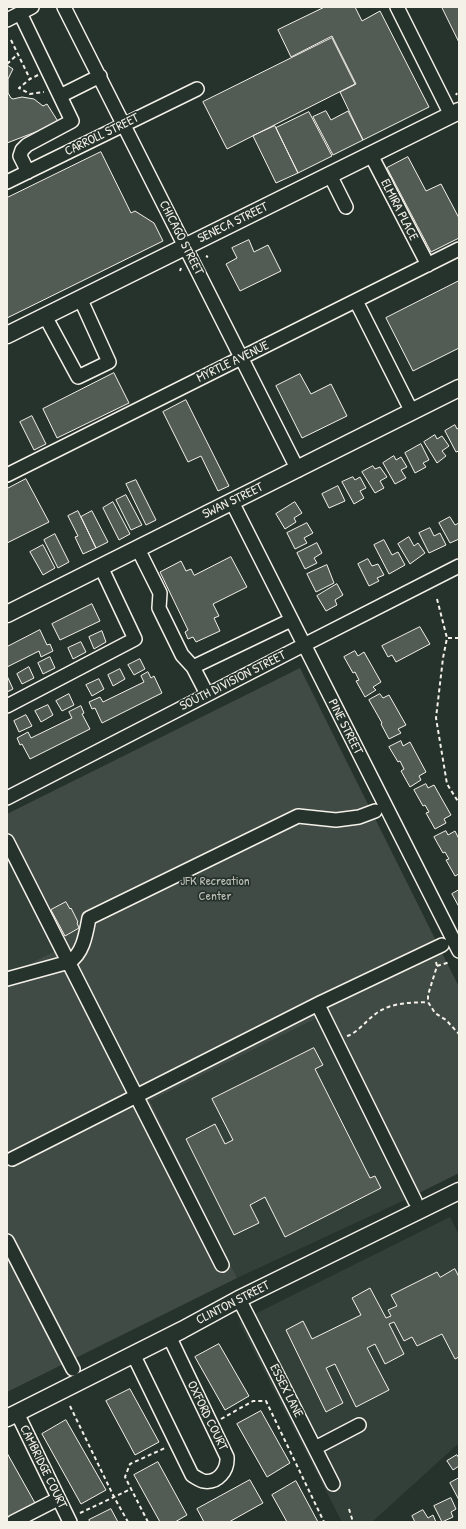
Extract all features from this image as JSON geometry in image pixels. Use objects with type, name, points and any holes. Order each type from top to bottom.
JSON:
[{"type":"main road","name":"SENECA STREET","points":[[7,335],[455,113]]},
{"type":"main road","name":"SWAN STREET","points":[[7,614],[298,470],[459,388]]},
{"type":"main road","name":"CLINTON STREET","points":[[12,1415],[239,1299],[459,1191]]},
{"type":"street","points":[[7,20],[32,7]]},
{"type":"street","name":"CHICAGO STREET","points":[[64,7],[298,470]]},
{"type":"street","points":[[397,7],[455,113]]},
{"type":"street","points":[[20,13],[72,121],[27,145],[22,150],[20,156],[28,172]]},
{"type":"street","points":[[60,96],[100,76]]},
{"type":"street","name":"CARROLL STREET","points":[[7,182],[197,89]]},
{"type":"street","name":"ELMIRA PLACE","points":[[371,155],[428,265]]},
{"type":"street","points":[[330,176],[346,207]]},
{"type":"street","name":"MYRTLE AVENUE","points":[[7,475],[459,249]]},
{"type":"street","points":[[45,316],[78,377],[110,362],[80,298]]},
{"type":"street","points":[[356,301],[412,412]]},
{"type":"street","name":"PINE STREET","points":[[232,502],[451,938],[459,951]]},
{"type":"street","points":[[138,549],[160,593],[159,608],[182,655],[193,667],[207,694]]},
{"type":"street","name":"SOUTH DIVISION STREET","points":[[7,798],[459,566]]},
{"type":"street","points":[[7,706],[136,639],[101,567]]},
{"type":"street","points":[[193,667],[291,620]]},
{"type":"street","points":[[7,979],[69,962],[76,958],[85,939],[89,918],[298,816],[336,820],[359,817],[375,812]]},
{"type":"street","points":[[7,841],[222,1265]]},
{"type":"street","points":[[12,1159],[451,938]]},
{"type":"street","points":[[318,1005],[416,1201]]},
{"type":"street","points":[[7,1241],[73,1370]]},
{"type":"street","name":"ESSEX LANE","points":[[239,1299],[333,1484]]},
{"type":"street","name":"OXFORD COURT","points":[[132,1354],[192,1475],[202,1481],[209,1482],[216,1479],[223,1473],[227,1457],[169,1336]]},
{"type":"street","name":"CAMBRIDGE COURT","points":[[12,1415],[69,1520]]},
{"type":"street","points":[[315,1448],[359,1425]]},
{"type":"street","points":[[20,1521],[58,1499]]},
{"type":"path","points":[[11,40],[31,79],[19,88],[30,94],[36,94],[47,90]]},
{"type":"path","points":[[7,64],[18,54]]},
{"type":"path","points":[[437,599],[447,638],[443,658],[436,718],[446,784],[459,803]]},
{"type":"path","points":[[447,638],[459,638]]},
{"type":"path","points":[[450,962],[437,966],[428,995],[428,1002],[435,1013],[446,1020],[459,1034]]},
{"type":"path","points":[[333,1035],[350,1035],[376,1013],[398,1004],[428,1002]]},
{"type":"path","points":[[211,1424],[253,1401],[266,1401],[324,1522]]},
{"type":"path","points":[[70,1406],[128,1522]]},
{"type":"path","points":[[148,1522],[125,1477],[130,1464],[175,1443]]},
{"type":"path","points":[[69,1520],[114,1496],[131,1489]]},
{"type":"path","points":[[349,1509],[353,1522]]},
{"type":"shaded area","points":[[7,831],[65,946],[7,975]]},
{"type":"shaded area","points":[[319,1017],[409,1198],[237,1278],[150,1101]]},
{"type":"shaded area","points":[[450,1217],[459,1235],[459,1443],[372,1522],[342,1522],[239,1322]]},
{"type":"green space","name":"JFK Recreation Center","points":[[300,668],[459,987],[459,1173],[409,1198],[319,1017],[150,1101],[237,1278],[7,1392],[7,975],[65,946],[7,831],[7,814]]},
{"type":"building","points":[[325,7],[355,7],[362,21],[380,11],[429,107],[363,140],[340,92],[356,84],[332,36],[291,57],[278,30]]},
{"type":"building","points":[[442,7],[459,7],[459,42]]},
{"type":"building","points":[[332,38],[355,84],[227,149],[203,102]]},
{"type":"building","points":[[7,65],[13,69],[8,79],[8,93],[11,98],[22,97],[34,99],[43,106],[47,104],[59,123],[7,143]]},
{"type":"building","points":[[326,111],[331,120],[348,111],[363,140],[333,155],[313,117]]},
{"type":"building","points":[[309,112],[332,156],[298,173],[276,128]]},
{"type":"building","points":[[275,126],[298,173],[276,183],[253,136]]},
{"type":"building","points":[[101,152],[131,213],[135,211],[154,223],[163,241],[7,318],[7,198]]},
{"type":"building","points":[[408,157],[426,191],[441,184],[459,218],[459,238],[431,252],[387,168]]},
{"type":"building","points":[[249,240],[254,252],[268,245],[281,271],[240,291],[226,264],[237,258],[232,248]]},
{"type":"building","points":[[459,281],[459,348],[413,371],[386,318]]},
{"type":"building","points":[[114,373],[129,403],[57,438],[43,409]]},
{"type":"building","points":[[300,374],[311,394],[331,384],[347,416],[302,438],[276,386]]},
{"type":"building","points":[[186,400],[229,486],[218,491],[201,456],[188,462],[163,412]]},
{"type":"building","points":[[32,416],[46,444],[34,450],[20,422]]},
{"type":"building","points":[[455,425],[457,429],[459,428],[459,451],[456,452],[445,431]]},
{"type":"building","points":[[435,435],[437,439],[442,436],[449,446],[442,451],[446,456],[437,463],[424,442]]},
{"type":"building","points":[[421,444],[429,460],[423,463],[426,467],[415,473],[405,453]]},
{"type":"building","points":[[394,456],[396,460],[401,457],[407,467],[401,470],[406,478],[395,484],[383,463]]},
{"type":"building","points":[[373,466],[375,469],[380,467],[387,477],[380,481],[384,488],[375,493],[362,472]]},
{"type":"building","points":[[353,477],[355,480],[360,477],[366,488],[360,491],[364,498],[354,504],[342,482]]},
{"type":"building","points":[[26,479],[49,522],[7,543],[7,489]]},
{"type":"building","points":[[136,480],[156,520],[146,525],[126,484]]},
{"type":"building","points":[[338,486],[345,501],[329,508],[322,494]]},
{"type":"building","points":[[126,495],[142,525],[131,530],[116,500]]},
{"type":"building","points":[[113,502],[130,534],[119,540],[103,508]]},
{"type":"building","points":[[295,502],[302,513],[294,518],[296,522],[285,529],[276,514]]},
{"type":"building","points":[[78,511],[96,548],[83,554],[75,537],[78,536],[68,516]]},
{"type":"building","points":[[92,511],[108,542],[96,548],[81,517]]},
{"type":"building","points":[[450,517],[455,525],[459,523],[459,539],[450,543],[439,523]]},
{"type":"building","points":[[307,523],[313,533],[304,538],[307,543],[295,549],[287,533]]},
{"type":"building","points":[[430,528],[434,536],[440,533],[446,545],[429,553],[419,533]]},
{"type":"building","points":[[55,534],[69,562],[58,568],[44,540]]},
{"type":"building","points":[[409,537],[414,546],[418,543],[425,553],[410,564],[398,544]]},
{"type":"building","points":[[384,540],[392,555],[398,552],[405,565],[389,574],[374,545]]},
{"type":"building","points":[[317,543],[322,553],[314,558],[317,563],[305,569],[297,553]]},
{"type":"building","points":[[43,545],[55,568],[43,575],[30,552]]},
{"type":"building","points":[[231,557],[247,587],[213,604],[219,616],[214,618],[220,631],[196,642],[193,637],[188,639],[185,632],[188,630],[160,572],[181,561],[186,571],[191,569],[194,575]]},
{"type":"building","points":[[368,559],[372,566],[378,564],[384,575],[377,578],[379,581],[369,586],[358,564]]},
{"type":"building","points":[[327,565],[334,583],[316,592],[307,574]]},
{"type":"building","points":[[337,584],[343,595],[335,600],[337,605],[326,611],[317,596]]},
{"type":"building","points":[[92,604],[100,621],[60,640],[52,624]]},
{"type":"building","points":[[420,627],[430,644],[396,662],[392,655],[388,657],[382,646]]},
{"type":"building","points":[[40,630],[47,645],[50,644],[53,651],[41,657],[39,651],[7,667],[7,647]]},
{"type":"building","points":[[102,631],[106,642],[94,649],[89,637]]},
{"type":"building","points":[[81,642],[86,652],[73,659],[68,648]]},
{"type":"building","points":[[355,651],[358,656],[364,652],[381,682],[373,687],[376,690],[365,697],[356,681],[359,680],[355,672],[353,673],[344,657]]},
{"type":"building","points":[[50,657],[55,668],[43,674],[38,663]]},
{"type":"building","points":[[140,659],[145,669],[134,675],[128,665]]},
{"type":"building","points":[[29,667],[34,678],[22,684],[17,674]]},
{"type":"building","points":[[120,669],[125,679],[113,686],[108,675]]},
{"type":"building","points":[[148,672],[151,678],[154,676],[162,693],[102,723],[95,708],[92,709],[89,702],[100,697],[103,702],[144,682],[141,676]]},
{"type":"building","points":[[8,678],[13,689],[7,692],[7,679]]},
{"type":"building","points":[[99,679],[104,689],[92,696],[86,685]]},
{"type":"building","points":[[69,694],[74,705],[62,711],[56,701]]},
{"type":"building","points":[[380,694],[383,698],[389,695],[406,725],[398,729],[401,733],[389,739],[369,700]]},
{"type":"building","points":[[48,705],[53,715],[41,722],[35,711]]},
{"type":"building","points":[[81,706],[84,713],[82,714],[90,729],[30,759],[17,738],[28,732],[31,738],[72,718],[69,712]]},
{"type":"building","points":[[26,715],[32,726],[19,732],[14,721]]},
{"type":"building","points":[[401,741],[403,746],[410,742],[426,772],[419,776],[421,780],[410,787],[401,771],[404,769],[400,761],[398,762],[389,747]]},
{"type":"building","points":[[426,784],[428,788],[434,785],[451,815],[444,819],[446,823],[435,829],[426,813],[429,812],[425,805],[423,806],[414,790]]},
{"type":"building","points":[[446,831],[448,835],[455,831],[459,839],[459,874],[455,876],[446,860],[449,859],[445,852],[443,853],[434,837]]},
{"type":"building","points":[[459,890],[459,907],[452,894]]},
{"type":"building","points":[[66,902],[70,909],[71,908],[78,922],[79,928],[65,936],[51,910]]},
{"type":"building","points":[[314,1048],[323,1065],[315,1069],[370,1178],[375,1176],[381,1188],[285,1237],[265,1197],[250,1205],[259,1223],[234,1235],[186,1139],[215,1124],[225,1144],[233,1140],[212,1099]]},
{"type":"building","points":[[455,1269],[459,1277],[459,1357],[455,1359],[442,1334],[417,1346],[412,1337],[404,1341],[394,1322],[389,1324],[404,1354],[385,1364],[375,1344],[367,1348],[389,1390],[356,1407],[335,1364],[326,1368],[343,1403],[326,1412],[286,1330],[303,1321],[312,1339],[361,1315],[352,1298],[370,1288],[386,1318],[391,1316],[388,1310],[397,1306],[391,1295],[437,1272],[440,1277]]},
{"type":"building","points":[[219,1344],[249,1396],[225,1410],[195,1357]]},
{"type":"building","points":[[130,1389],[159,1442],[135,1455],[106,1401]]},
{"type":"building","points":[[261,1411],[290,1463],[267,1477],[237,1424]]},
{"type":"building","points":[[66,1420],[106,1490],[81,1504],[42,1434]]},
{"type":"building","points":[[7,1453],[35,1503],[8,1518],[7,1517]]},
{"type":"building","points":[[457,1455],[459,1458],[459,1466],[453,1470],[447,1461]]},
{"type":"building","points":[[158,1462],[187,1515],[175,1522],[160,1522],[134,1475]]},
{"type":"building","points":[[459,1478],[459,1500],[450,1483]]},
{"type":"building","points":[[250,1480],[263,1503],[229,1522],[204,1522],[197,1509]]},
{"type":"building","points":[[296,1481],[318,1522],[287,1522],[272,1495]]},
{"type":"building","points":[[451,1498],[456,1509],[451,1512],[453,1517],[442,1522],[434,1506]]},
{"type":"building","points":[[111,1509],[118,1522],[90,1522],[89,1520]]},
{"type":"building","points":[[423,1510],[428,1518],[433,1515],[436,1522],[415,1522],[412,1516]]}]
